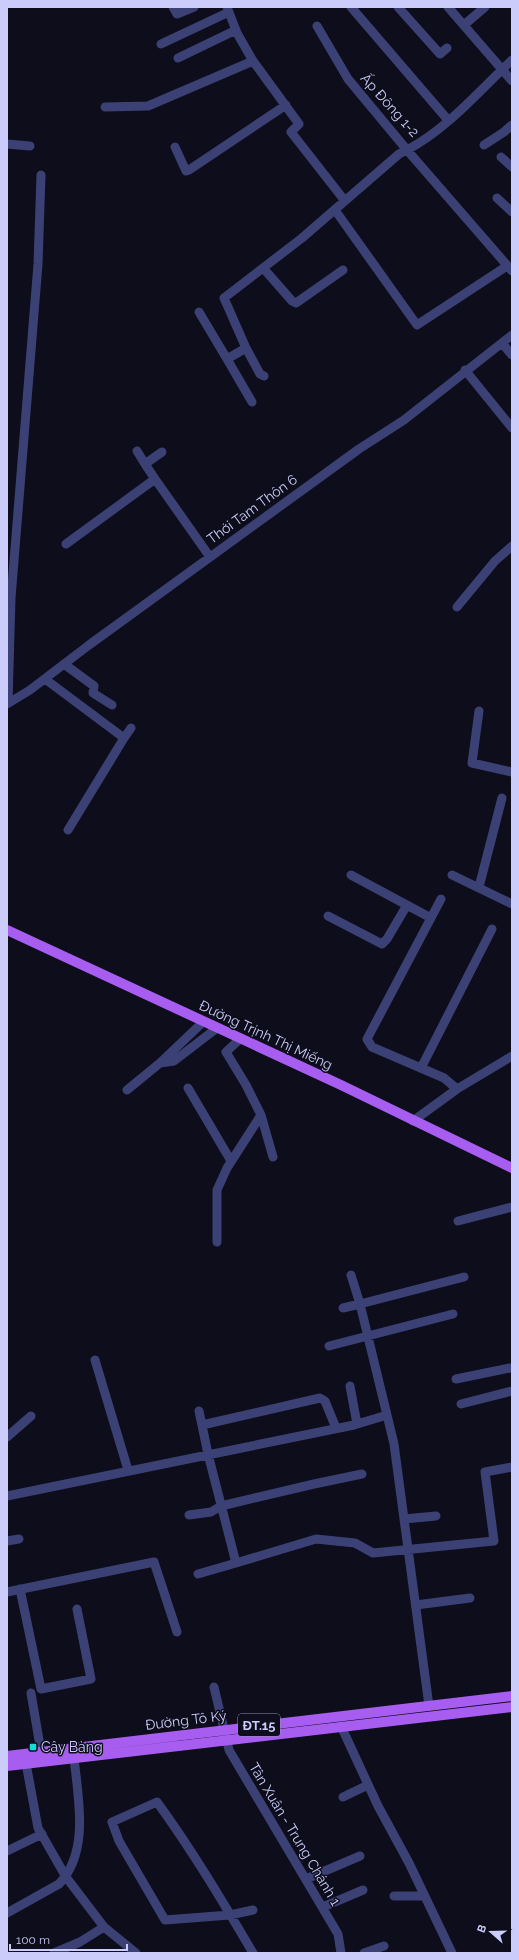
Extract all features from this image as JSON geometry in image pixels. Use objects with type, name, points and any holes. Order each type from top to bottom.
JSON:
[{"type":"main road","name":"Đường Trịnh Thị Miếng","points":[[7,930],[203,1022],[242,1038],[512,1168]]},
{"type":"main road","name":"Đường Tô Ký","points":[[7,1756],[26,1758],[74,1758],[226,1734],[512,1696]]},
{"type":"main road","name":"Đường Tô Ký","points":[[7,1766],[41,1752],[226,1734],[341,1726],[512,1706]]},
{"type":"street","points":[[173,7],[177,14],[194,7]]},
{"type":"street","points":[[351,7],[448,120]]},
{"type":"street","points":[[398,7],[440,54],[447,48]]},
{"type":"street","points":[[448,7],[512,80]]},
{"type":"street","points":[[464,25],[485,7]]},
{"type":"street","points":[[161,44],[228,10],[236,30],[253,61],[299,124],[291,132],[345,201]]},
{"type":"street","name":"Ấp Đông 1-2","points":[[317,26],[348,79],[407,150],[421,142],[448,120],[512,60]]},
{"type":"street","points":[[178,58],[236,30]]},
{"type":"street","points":[[105,107],[148,106],[253,61]]},
{"type":"street","points":[[175,147],[186,171],[189,170],[286,105]]},
{"type":"street","points":[[484,145],[512,125]]},
{"type":"street","points":[[7,144],[30,146]]},
{"type":"street","points":[[264,376],[261,375],[246,348],[224,298],[264,269],[399,154],[407,150],[510,269],[417,325],[335,210]]},
{"type":"street","points":[[501,157],[512,167]]},
{"type":"street","points":[[8,704],[11,598],[38,264],[42,175]]},
{"type":"street","points":[[498,198],[512,212]]},
{"type":"street","points":[[264,269],[292,301],[296,303],[343,270]]},
{"type":"street","points":[[199,312],[252,402]]},
{"type":"street","name":"Thới Tam Thôn 6","points":[[8,704],[45,679],[210,557],[360,449],[404,420],[465,370],[512,335]]},
{"type":"street","points":[[502,343],[512,355]]},
{"type":"street","points":[[227,359],[246,348]]},
{"type":"street","points":[[465,370],[512,428]]},
{"type":"street","points":[[137,451],[155,480],[210,557]]},
{"type":"street","points":[[144,464],[162,452]]},
{"type":"street","points":[[66,544],[155,480]]},
{"type":"street","points":[[457,607],[495,561],[512,546]]},
{"type":"street","points":[[64,664],[94,686],[93,693],[112,705]]},
{"type":"street","points":[[45,679],[124,738]]},
{"type":"street","points":[[479,711],[472,763],[512,772]]},
{"type":"street","points":[[68,830],[131,728]]},
{"type":"street","points":[[479,887],[502,798]]},
{"type":"street","points":[[351,875],[431,918]]},
{"type":"street","points":[[452,875],[512,904]]},
{"type":"street","points":[[441,899],[366,1039],[372,1047],[444,1078],[457,1089]]},
{"type":"street","points":[[328,916],[382,944],[387,939],[407,905]]},
{"type":"street","points":[[421,1068],[492,929]]},
{"type":"street","points":[[127,1090],[160,1063],[203,1022]]},
{"type":"street","points":[[160,1063],[174,1061],[217,1028]]},
{"type":"street","points":[[242,1038],[226,1052],[246,1085],[261,1115],[273,1157]]},
{"type":"street","points":[[413,1121],[457,1089],[512,1056]]},
{"type":"street","points":[[188,1088],[231,1162]]},
{"type":"street","points":[[217,1242],[217,1190],[231,1162],[261,1115]]},
{"type":"street","points":[[458,1221],[512,1207]]},
{"type":"street","points":[[351,1275],[360,1304],[394,1444],[429,1706]]},
{"type":"street","points":[[343,1308],[464,1277]]},
{"type":"street","points":[[329,1346],[453,1314]]},
{"type":"street","points":[[95,1360],[128,1470]]},
{"type":"street","points":[[456,1379],[511,1371]]},
{"type":"street","points":[[350,1386],[357,1424]]},
{"type":"street","points":[[461,1404],[512,1390]]},
{"type":"street","points":[[202,1425],[320,1398],[325,1401],[336,1428]]},
{"type":"street","points":[[199,1411],[208,1454],[236,1563]]},
{"type":"street","points":[[7,1496],[357,1424],[387,1415]]},
{"type":"street","points":[[7,1437],[31,1416]]},
{"type":"street","points":[[198,1574],[316,1539],[355,1543],[373,1553],[409,1551],[494,1541],[485,1472],[512,1467]]},
{"type":"street","points":[[189,1515],[211,1512],[221,1506],[362,1474]]},
{"type":"street","points":[[404,1519],[436,1516]]},
{"type":"street","points":[[7,1541],[18,1539]]},
{"type":"street","points":[[7,1592],[154,1562],[176,1632]]},
{"type":"street","points":[[20,1589],[41,1689],[91,1679],[76,1609]]},
{"type":"street","points":[[416,1606],[470,1598]]},
{"type":"street","name":"Tân Xuân - Trung Chánh 1","points":[[214,1687],[229,1750],[338,1934],[341,1953]]},
{"type":"street","points":[[31,1693],[41,1752]]},
{"type":"street","points":[[341,1726],[368,1785],[425,1896],[452,1953]]},
{"type":"street","points":[[26,1758],[38,1828],[66,1877],[104,1927],[136,1953]]},
{"type":"street","points":[[7,1913],[48,1891],[59,1884],[66,1877],[79,1841],[78,1799],[74,1758]]},
{"type":"street","points":[[343,1797],[368,1785]]},
{"type":"street","points":[[253,1910],[230,1915],[165,1920],[119,1841],[112,1822],[157,1802],[230,1915],[253,1953]]},
{"type":"street","points":[[7,1851],[42,1834]]},
{"type":"street","points":[[306,1878],[360,1856]]},
{"type":"street","points":[[323,1908],[363,1890]]},
{"type":"street","points":[[394,1896],[425,1896]]},
{"type":"street","points":[[54,1953],[80,1942],[104,1927]]},
{"type":"street","points":[[364,1953],[384,1946]]},
{"type":"place","name":"Cây Bàng","points":[[33,1747]]}]
